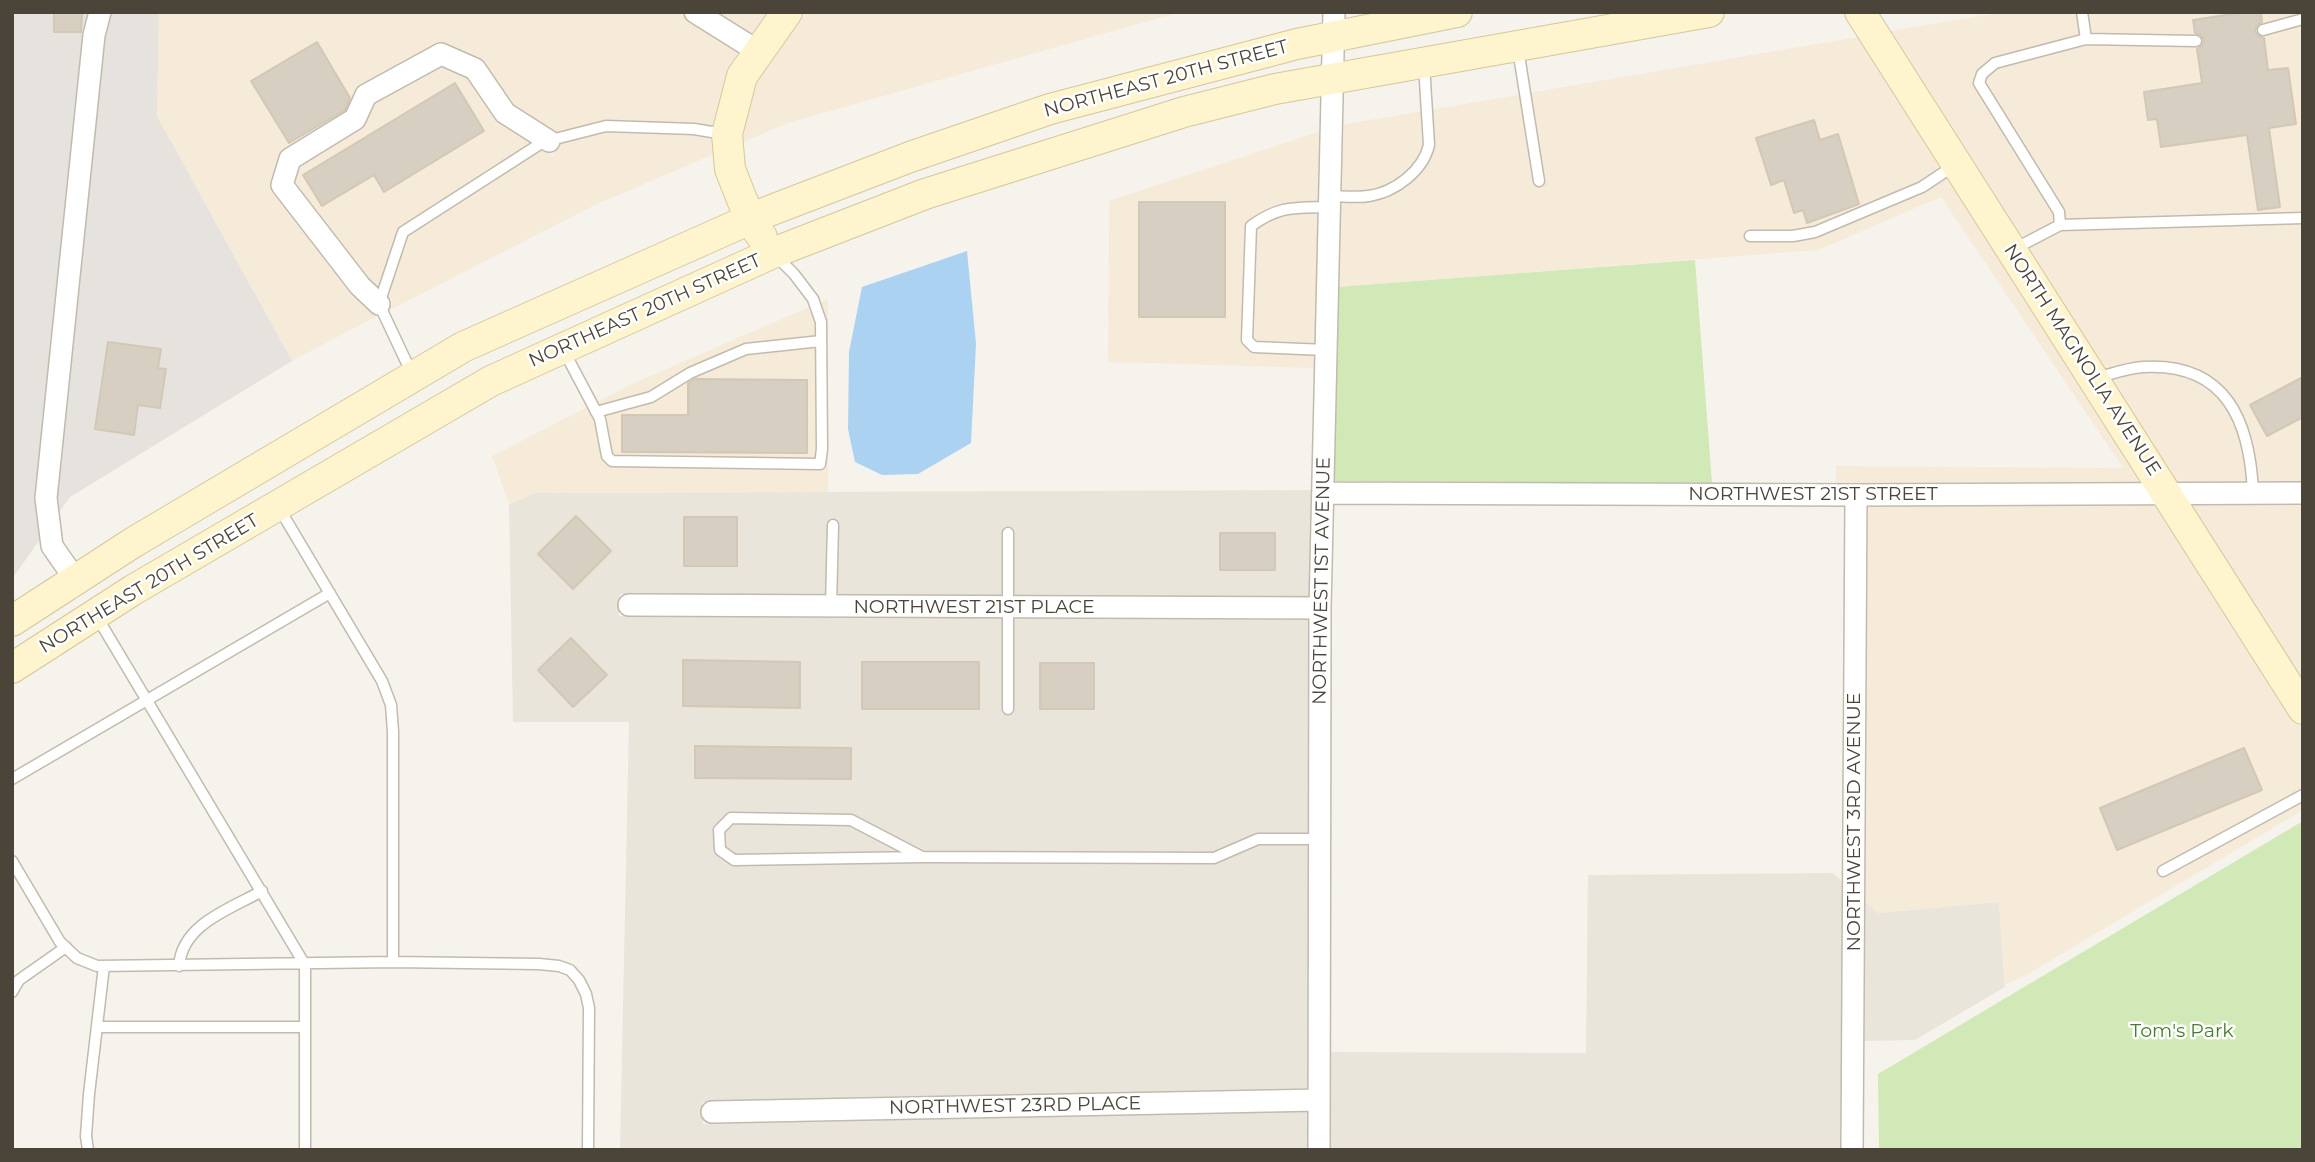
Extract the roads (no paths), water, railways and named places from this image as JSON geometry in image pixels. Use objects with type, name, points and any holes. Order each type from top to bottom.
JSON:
[{"type":"main road","points":[[773,253],[750,220],[730,169],[727,134],[742,76],[787,12]]},
{"type":"main road","name":"NORTHEAST 20TH STREET","points":[[12,667],[133,590],[491,382],[773,253],[925,194],[1184,112],[1275,89],[1709,12]]},
{"type":"main road","name":"NORTH MAGNOLIA AVENUE","points":[[1860,12],[2303,709]]},
{"type":"main road","name":"NORTHEAST 20TH STREET","points":[[19,616],[75,579],[463,347],[750,220],[910,157],[1050,109],[1297,44],[1334,25],[1441,14]]},
{"type":"main road","points":[[75,579],[96,614]]},
{"type":"street","points":[[75,579],[52,546],[46,498],[94,35],[100,12]]},
{"type":"street","points":[[695,12],[759,52]]},
{"type":"street","name":"NORTHWEST 1ST AVENUE","points":[[1319,1150],[1320,608],[1334,25]]},
{"type":"street","points":[[379,304],[360,286],[282,185],[290,159],[355,119],[366,95],[441,54],[475,68],[505,113],[549,141]]},
{"type":"street","name":"NORTHWEST 21ST STREET","points":[[1323,493],[2303,493]]},
{"type":"street","name":"NORTHWEST 3RD AVENUE","points":[[1852,1150],[1856,495]]},
{"type":"street","name":"NORTHWEST 21ST PLACE","points":[[629,605],[1320,608]]},
{"type":"street","name":"NORTHWEST 23RD PLACE","points":[[712,1112],[1319,1100]]},
{"type":"lane","points":[[2082,12],[2086,39]]},
{"type":"lane","points":[[2263,30],[2303,19]]},
{"type":"lane","points":[[2060,225],[2059,212],[1979,83],[1982,74],[1995,63],[2086,39],[2196,41]]},
{"type":"lane","points":[[1518,46],[1539,181]]},
{"type":"lane","points":[[1326,350],[1254,347],[1247,340],[1251,226],[1269,213],[1370,196],[1389,190],[1421,166],[1429,145],[1423,62]]},
{"type":"lane","points":[[413,376],[379,304],[403,232],[543,142],[606,126],[727,134]]},
{"type":"lane","points":[[1750,236],[1793,236],[1815,232],[1922,187],[1957,164]]},
{"type":"lane","points":[[2012,250],[2060,225],[2303,218]]},
{"type":"lane","points":[[563,348],[600,419],[607,456],[612,461],[820,464],[821,322],[813,299],[773,253]]},
{"type":"lane","points":[[596,412],[651,397],[690,373],[747,349],[821,341]]},
{"type":"lane","points":[[2094,379],[2141,367],[2170,368],[2193,372],[2216,386],[2233,408],[2243,430],[2252,466],[2253,493]]},
{"type":"lane","points":[[278,505],[382,681],[391,705],[393,962]]},
{"type":"lane","points":[[831,606],[833,525]]},
{"type":"lane","points":[[1008,533],[1008,709]]},
{"type":"lane","points":[[12,779],[330,593]]},
{"type":"lane","points":[[96,614],[305,965],[304,1150]]},
{"type":"lane","points":[[2163,870],[2303,794]]},
{"type":"lane","points":[[922,857],[851,820],[731,818],[719,830],[720,850],[734,860],[922,857],[1214,858],[1258,839],[1320,839]]},
{"type":"lane","points":[[12,861],[41,912],[66,947],[77,958],[97,966],[393,962],[539,964],[559,965],[570,970],[579,979],[589,1008],[588,1150]]},
{"type":"lane","points":[[179,965],[186,940],[197,928],[262,891]]},
{"type":"lane","points":[[12,992],[19,981],[66,947]]},
{"type":"lane","points":[[88,1150],[86,1136],[104,966]]},
{"type":"lane","points":[[97,1027],[305,1027]]},
{"type":"water","points":[[967,251],[976,344],[971,443],[918,474],[882,475],[855,462],[848,429],[849,352],[862,287]]},
{"type":"park label","name":"Tom's Park","points":[[2182,1031]]}]
